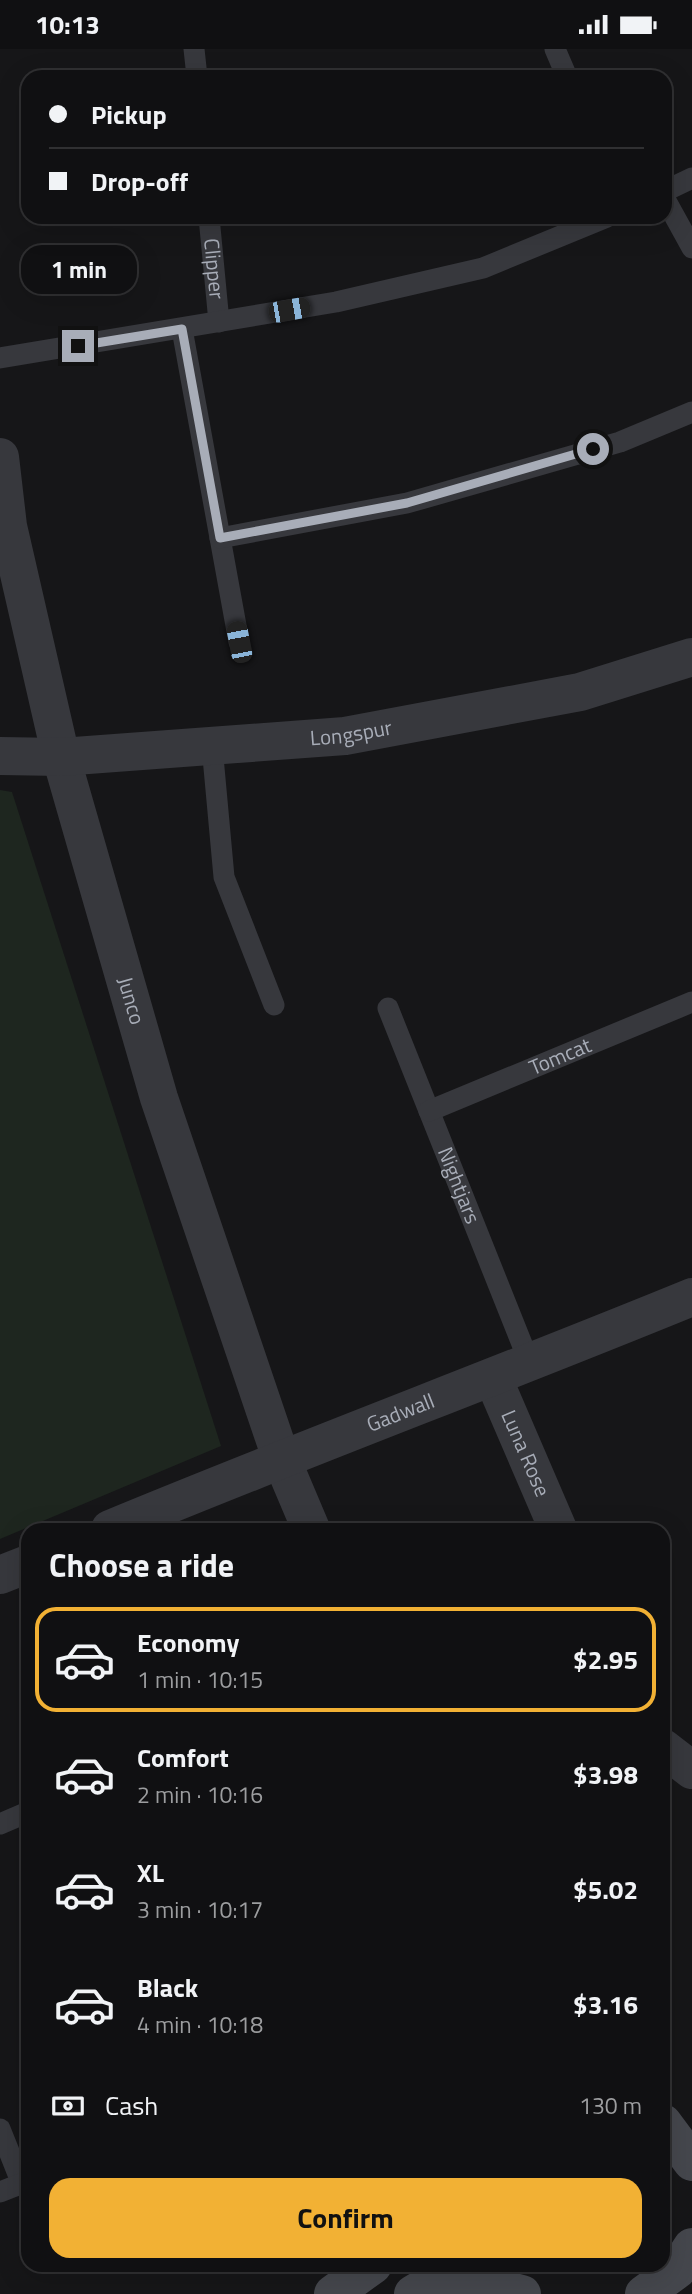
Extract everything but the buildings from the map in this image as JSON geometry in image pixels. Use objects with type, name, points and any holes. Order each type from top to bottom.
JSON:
[{"type":"street","name":"Junco","points":[[0,457],[4,526],[61,757],[159,1098],[281,1458],[308,1523]]},
{"type":"street","name":"Longspur","points":[[0,756],[61,757],[345,736],[580,692],[692,657]]},
{"type":"street","name":"Gadwall","points":[[124,1523],[281,1458],[530,1364],[692,1297]]},
{"type":"street","name":"Luna Rose","points":[[493,1378],[555,1523]]},
{"type":"street","points":[[0,1575],[21,1567]]},
{"type":"street","points":[[670,1753],[692,1770]]},
{"type":"street","points":[[644,2294],[687,2260]]},
{"type":"street","points":[[333,2294],[363,2272]]},
{"type":"street","points":[[510,2272],[540,2294]]},
{"type":"street","points":[[413,2294],[418,2291],[484,2284],[522,2294]]},
{"type":"lane","points":[[194,49],[196,70]]},
{"type":"lane","points":[[555,49],[563,70]]},
{"type":"lane","points":[[672,188],[692,179]]},
{"type":"lane","points":[[672,212],[692,248]]},
{"type":"lane","name":"Clipper","points":[[210,224],[219,322]]},
{"type":"lane","points":[[0,358],[336,302],[483,268],[590,224]]},
{"type":"lane","points":[[182,329],[239,642]]},
{"type":"lane","points":[[220,538],[407,503],[620,442],[692,412]]},
{"type":"lane","points":[[212,746],[223,877],[274,1005]]},
{"type":"lane","name":"Tomcat","points":[[429,1111],[692,1002]]},
{"type":"lane","name":"Nightjars","points":[[388,1008],[530,1364]]},
{"type":"lane","points":[[0,1824],[21,1815]]},
{"type":"lane","points":[[0,2129],[21,2174]]},
{"type":"lane","points":[[0,2193],[21,2184]]},
{"type":"shaded area","points":[[0,790],[12,792],[221,1446],[38,1523],[21,1523],[21,1530],[0,1539]]},
{"type":"route","points":[[78,346],[182,329],[220,538],[407,503],[593,449]]}]
